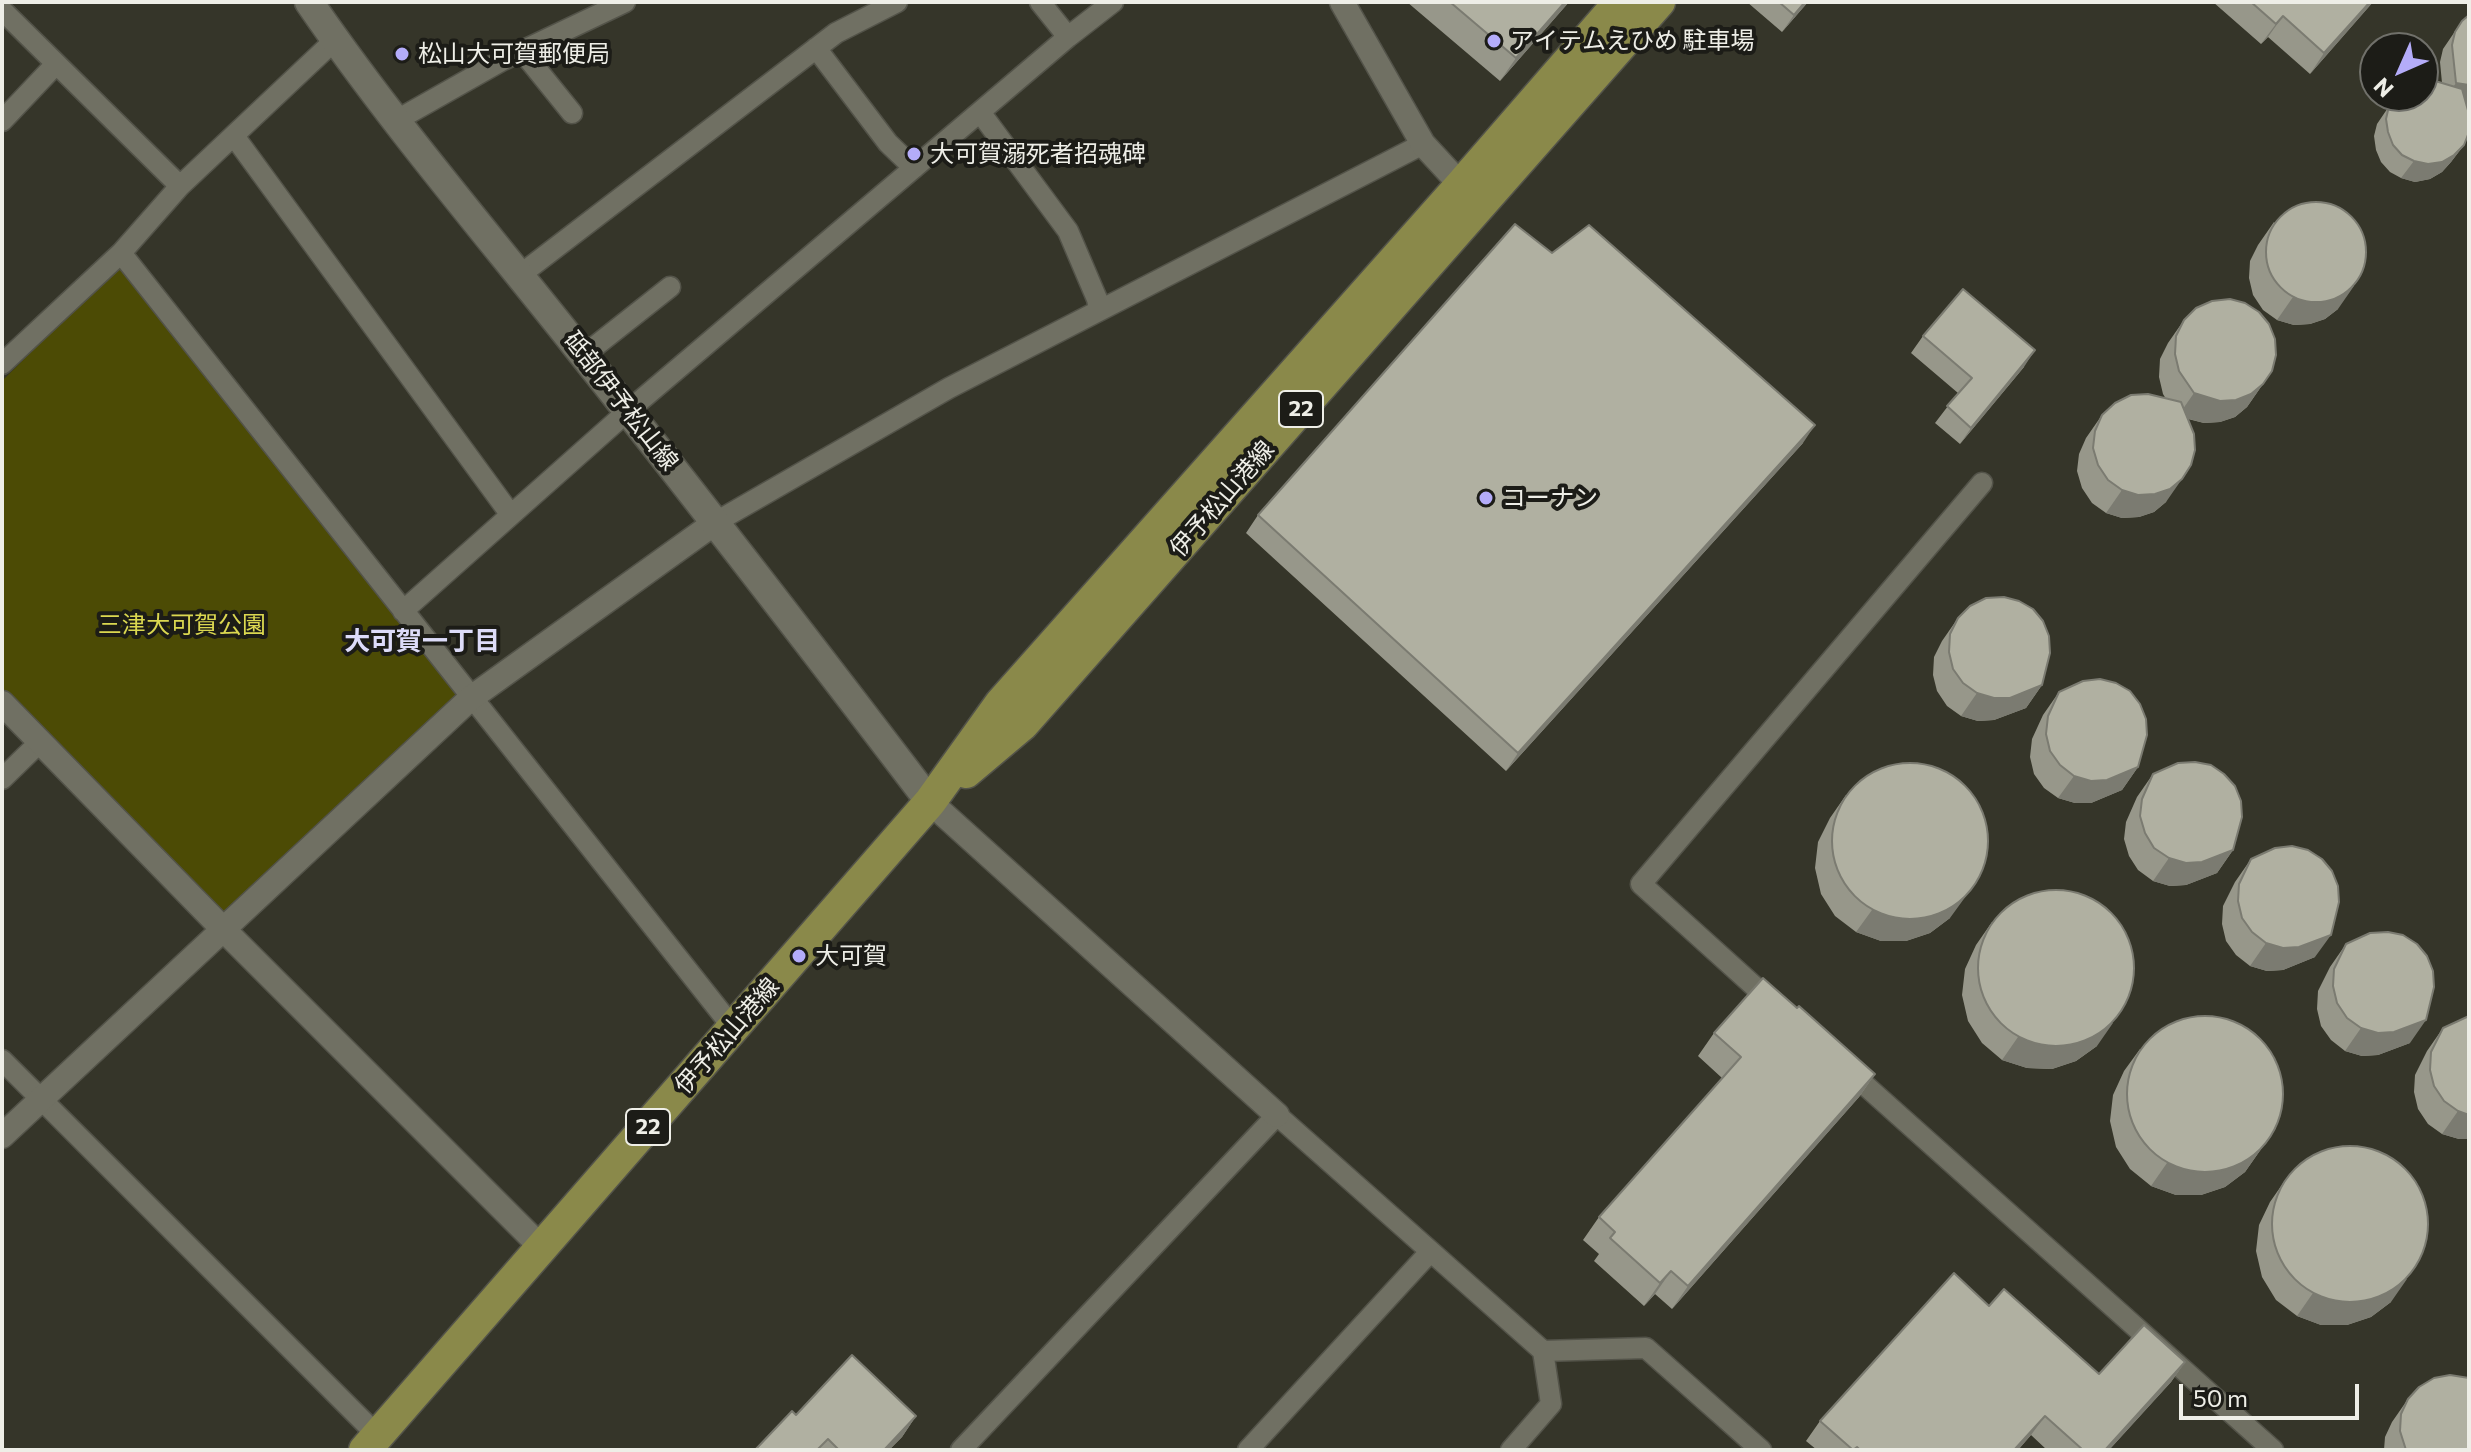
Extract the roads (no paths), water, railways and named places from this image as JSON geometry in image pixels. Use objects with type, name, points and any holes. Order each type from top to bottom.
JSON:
[{"type":"main road","name":"砥部伊予松山線","points":[[309,2],[397,120],[716,522],[930,802]]},
{"type":"main road","name":"伊予松山港線","points":[[371,1443],[930,802],[1001,703],[1620,2]]},
{"type":"main road","name":"伊予松山港線","points":[[930,802],[1023,724],[1659,2]]},
{"type":"street","points":[[397,120],[522,51],[625,2]]},
{"type":"street","points":[[520,275],[836,33],[897,2]]},
{"type":"street","points":[[1040,2],[1068,37]]},
{"type":"street","points":[[403,611],[628,411],[1113,2]]},
{"type":"street","points":[[1342,2],[1423,144],[1461,185]]},
{"type":"street","points":[[2,10],[180,186]]},
{"type":"street","points":[[5,355],[121,253],[180,186],[335,40]]},
{"type":"street","points":[[816,48],[888,143],[914,168]]},
{"type":"street","points":[[522,51],[572,113]]},
{"type":"street","points":[[2,121],[56,64]]},
{"type":"street","points":[[980,112],[1068,231],[1099,310]]},
{"type":"street","points":[[234,136],[511,515]]},
{"type":"street","points":[[2,1136],[471,698],[716,522],[949,388],[1423,144]]},
{"type":"street","points":[[121,253],[734,1029]]},
{"type":"street","points":[[584,355],[670,287]]},
{"type":"street","points":[[1793,1020],[1641,884],[1982,483]]},
{"type":"street","points":[[2,703],[542,1248]]},
{"type":"street","points":[[2,779],[40,742]]},
{"type":"street","points":[[930,802],[1543,1351],[1551,1404],[1511,1450]]},
{"type":"street","points":[[1828,1052],[2273,1450]]},
{"type":"street","points":[[2,1060],[371,1443]]},
{"type":"street","points":[[961,1450],[1277,1115]]},
{"type":"street","points":[[1248,1450],[1430,1252]]},
{"type":"street","points":[[1543,1351],[1646,1348],[1761,1450]]},
{"type":"place","name":"アイテムえひめ 駐車場","points":[[1494,41]]},
{"type":"place","name":"松山大可賀郵便局","points":[[402,54]]},
{"type":"place","name":"大可賀溺死者招魂碑","points":[[914,154]]},
{"type":"place","name":"コーナン","points":[[1486,498]]},
{"type":"place","name":"大可賀","points":[[799,956]]},
{"type":"district","name":"大可賀一丁目","points":[[422,641]]},
{"type":"park label","name":"三津大可賀公園","points":[[182,625]]}]
